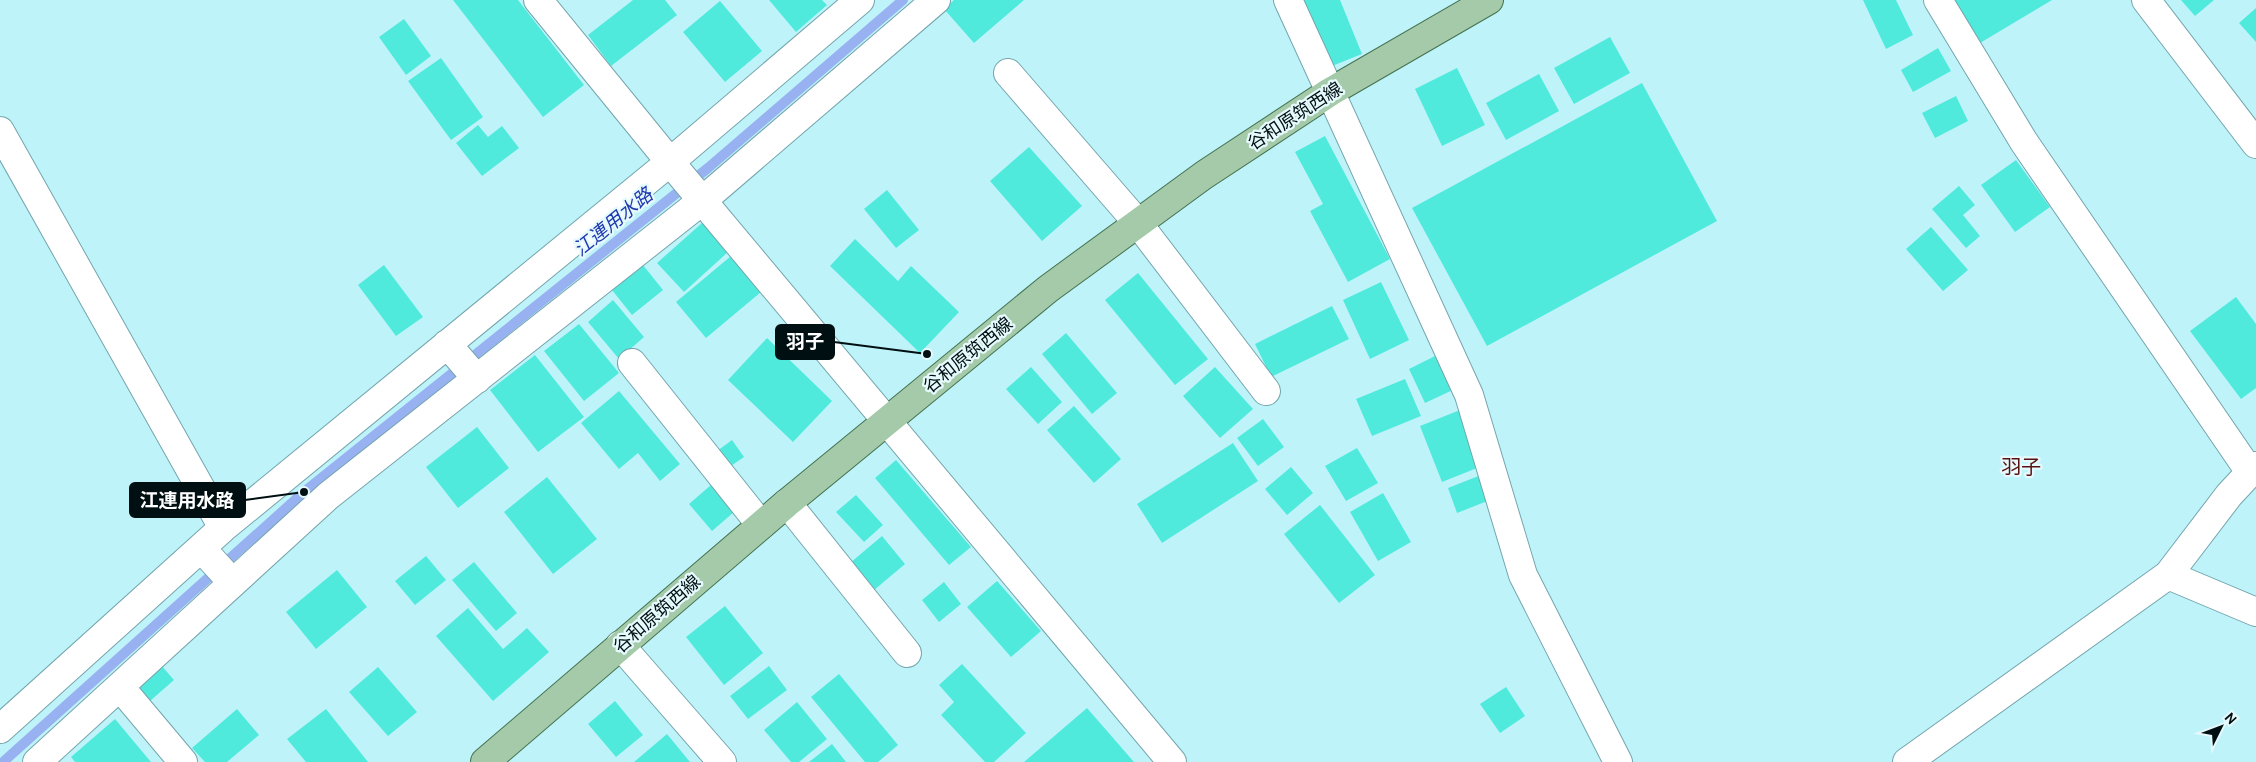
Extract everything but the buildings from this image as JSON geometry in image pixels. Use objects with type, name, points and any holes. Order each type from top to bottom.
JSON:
[{"type":"main road","name":"谷和原筑西線","points":[[486,762],[787,502],[1048,289],[1137,222],[1204,175],[1330,92],[1489,0]]},
{"type":"street","points":[[538,0],[670,162],[1172,762]]},
{"type":"street","points":[[0,729],[223,528],[670,162],[860,0]]},
{"type":"street","points":[[1288,0],[1469,395],[1523,575],[1618,762]]},
{"type":"street","points":[[1907,762],[2168,575],[2229,495],[2253,469],[2024,142],[1938,0]]},
{"type":"street","points":[[2146,0],[2256,144]]},
{"type":"street","points":[[37,762],[328,496],[703,200],[933,1]]},
{"type":"street","points":[[1008,73],[1137,222],[1266,391]]},
{"type":"street","points":[[0,131],[223,528]]},
{"type":"street","points":[[447,344],[477,379]]},
{"type":"street","points":[[632,363],[761,525]]},
{"type":"street","points":[[787,502],[906,653]]},
{"type":"street","points":[[200,548],[233,584]]},
{"type":"street","points":[[2168,575],[2256,612]]},
{"type":"street","points":[[620,645],[722,762]]},
{"type":"street","points":[[120,687],[183,762]]},
{"type":"waterway","name":"江連用水路","points":[[3,762],[304,492],[708,168],[903,0]]},
{"type":"place","name":"羽子","points":[[927,354]]},
{"type":"place","name":"江連用水路","points":[[304,492]]},
{"type":"district","name":"羽子","points":[[2021,467]]}]
